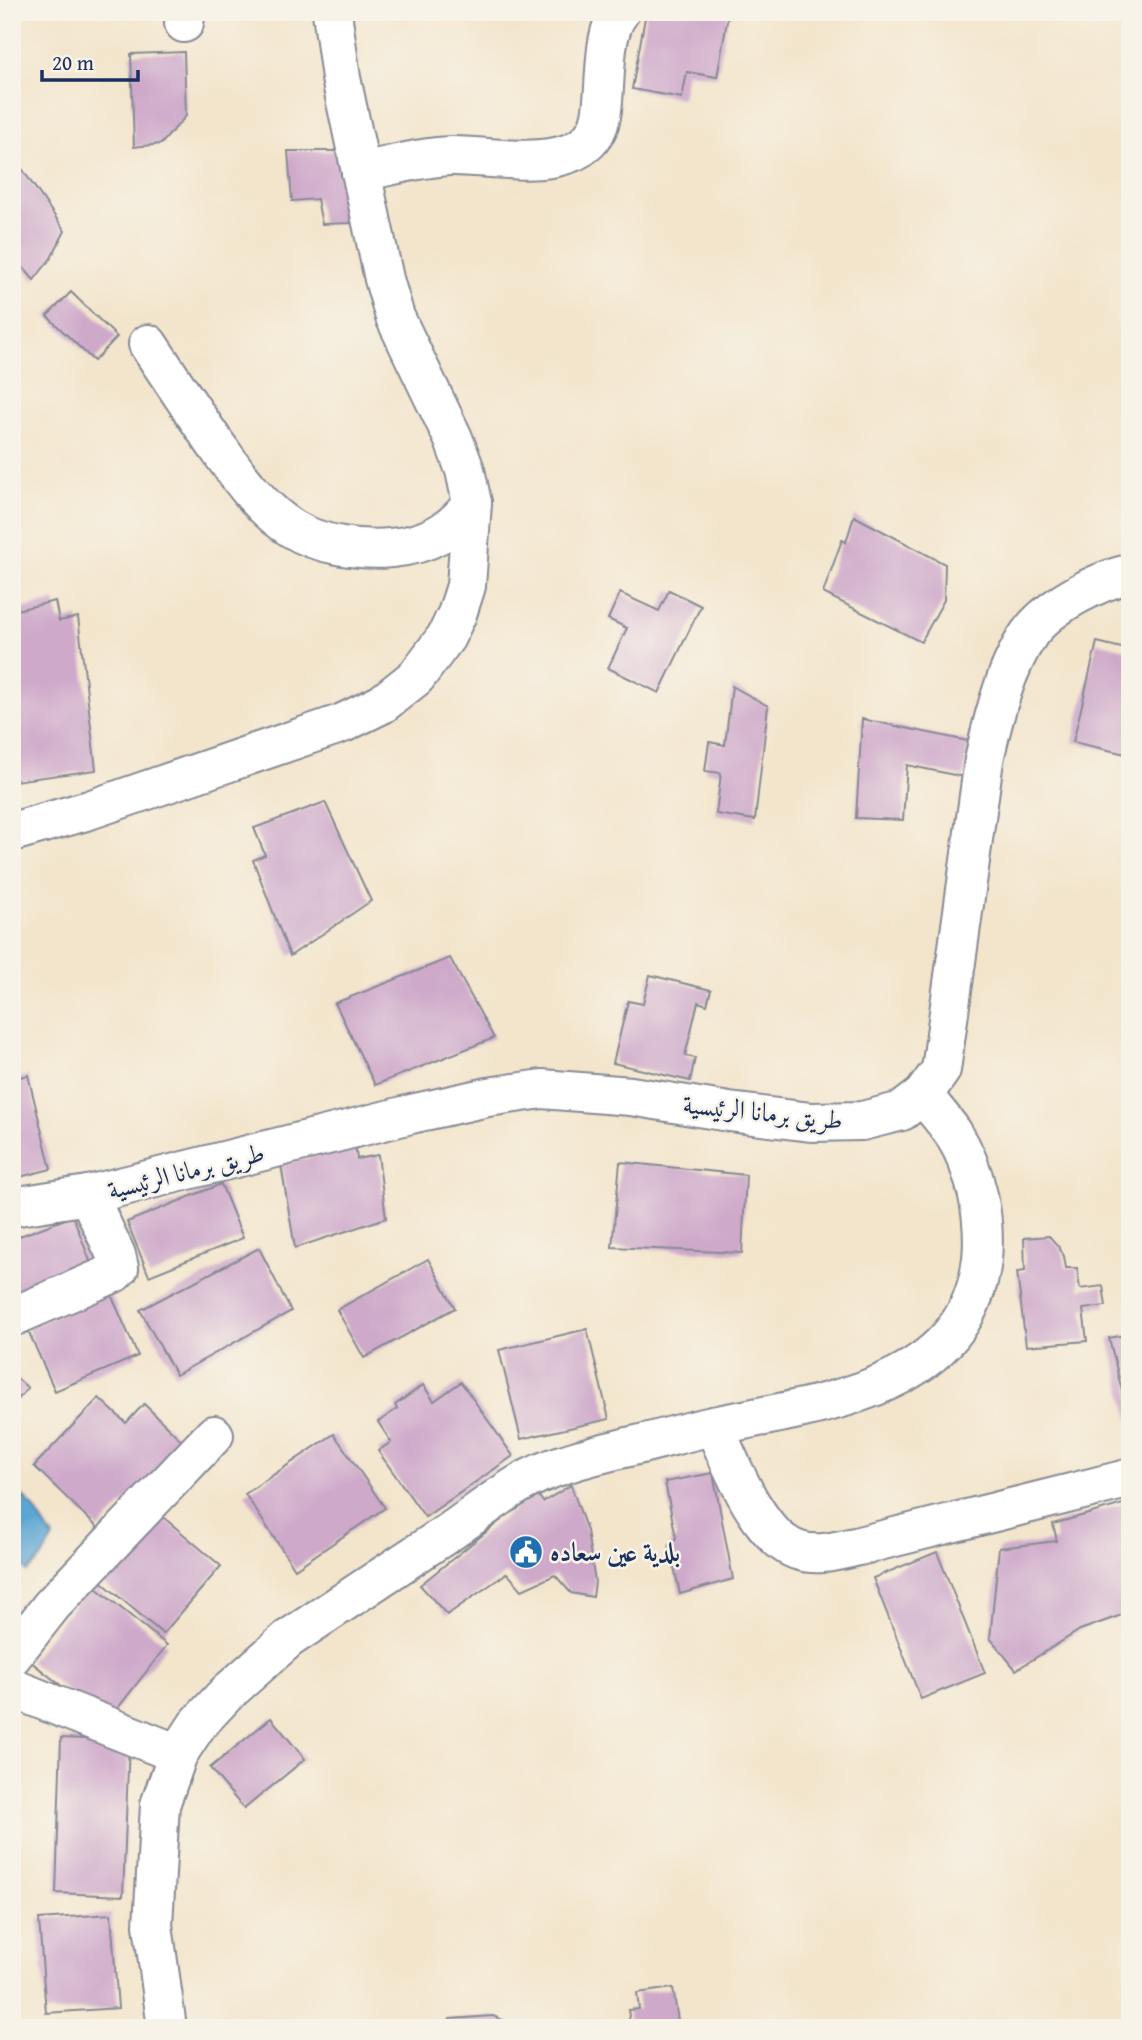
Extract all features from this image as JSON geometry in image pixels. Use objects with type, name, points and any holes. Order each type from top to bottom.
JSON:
[{"type":"street","points":[[12,832],[89,810],[305,737],[343,723],[382,704],[416,677],[446,637],[457,614],[466,586],[472,503],[466,470],[395,317],[384,279],[341,78],[332,12]]},
{"type":"street","points":[[361,172],[450,156],[554,158],[570,155],[582,148],[599,126],[605,92],[610,27],[620,12]]},
{"type":"street","points":[[148,344],[236,473],[268,511],[295,530],[333,544],[371,550],[402,547],[439,535],[463,517],[472,503]]},
{"type":"street","name":"طريق برمانا الرئيسية","points":[[12,1207],[88,1195],[411,1114],[542,1088],[631,1096],[811,1122],[862,1121],[902,1111],[923,1096],[941,1070],[984,760],[993,719],[1010,673],[1030,633],[1054,610],[1113,577],[1130,574]]},
{"type":"street","points":[[167,2028],[153,1925],[159,1805],[178,1754],[197,1725],[226,1694],[288,1639],[530,1478],[584,1458],[862,1393],[902,1375],[926,1359],[948,1339],[966,1311],[979,1280],[982,1225],[973,1177],[953,1133],[923,1096]]},
{"type":"street","points":[[12,1317],[114,1273],[119,1268],[116,1255],[88,1195]]},
{"type":"street","points":[[714,1426],[740,1486],[769,1528],[791,1547],[809,1553],[848,1548],[1127,1479]]},
{"type":"street","points":[[12,1656],[61,1594],[214,1435]]},
{"type":"street","points":[[12,1688],[178,1754]]},
{"type":"water","points":[[22,1495],[34,1508],[53,1538],[40,1560],[27,1572],[12,1548],[12,1497]]},
{"type":"building","points":[[646,12],[716,12],[728,16],[717,77],[687,72],[682,98],[632,89]]},
{"type":"building","points":[[184,52],[186,116],[161,144],[134,147],[131,54]]},
{"type":"building","points":[[288,151],[342,151],[351,223],[322,224],[317,199],[292,201]]},
{"type":"building","points":[[12,164],[20,166],[65,231],[51,258],[34,280],[12,255]]},
{"type":"building","points":[[71,292],[117,337],[94,361],[47,316]]},
{"type":"building","points":[[854,516],[945,564],[944,600],[921,642],[823,593],[842,540],[846,542]]},
{"type":"building","points":[[669,590],[701,606],[659,693],[608,668],[627,628],[608,619],[620,593],[659,611]]},
{"type":"building","points":[[55,601],[59,621],[78,617],[96,770],[15,781],[12,760],[12,611]]},
{"type":"building","points":[[1097,642],[1130,650],[1130,755],[1073,742]]},
{"type":"building","points":[[732,686],[768,706],[755,820],[716,814],[721,773],[705,771],[709,742],[725,745]]},
{"type":"building","points":[[862,719],[968,741],[964,777],[907,765],[903,820],[856,818]]},
{"type":"building","points":[[325,802],[371,901],[290,956],[253,860],[265,855],[254,828]]},
{"type":"building","points":[[450,958],[494,1038],[375,1085],[335,1003]]},
{"type":"building","points":[[650,975],[711,990],[707,1005],[698,1002],[685,1056],[695,1058],[690,1081],[613,1063],[628,1001],[643,1004]]},
{"type":"building","points":[[28,1075],[51,1169],[12,1179],[12,1079]]},
{"type":"building","points":[[355,1146],[357,1159],[378,1155],[386,1218],[295,1248],[281,1165]]},
{"type":"building","points":[[620,1162],[746,1175],[742,1253],[612,1247]]},
{"type":"building","points":[[221,1184],[243,1238],[149,1276],[127,1222]]},
{"type":"building","points":[[73,1216],[96,1277],[12,1309],[12,1239]]},
{"type":"building","points":[[1049,1236],[1064,1256],[1066,1268],[1077,1268],[1080,1289],[1103,1286],[1106,1306],[1083,1309],[1087,1341],[1026,1346],[1017,1272],[1025,1271],[1024,1238]]},
{"type":"building","points":[[259,1248],[291,1311],[176,1375],[140,1310]]},
{"type":"building","points":[[428,1259],[455,1308],[364,1358],[337,1310]]},
{"type":"building","points":[[110,1292],[138,1356],[55,1391],[27,1328]]},
{"type":"building","points":[[587,1329],[609,1419],[521,1439],[499,1350]]},
{"type":"building","points":[[1130,1334],[1130,1419],[1129,1419],[1109,1338]]},
{"type":"building","points":[[12,1374],[28,1388],[12,1406]]},
{"type":"building","points":[[461,1382],[513,1456],[425,1517],[378,1451],[391,1442],[378,1422],[397,1409],[395,1405],[423,1385],[434,1401]]},
{"type":"building","points":[[99,1398],[126,1423],[144,1404],[183,1442],[99,1529],[34,1466]]},
{"type":"building","points":[[334,1434],[385,1508],[295,1569],[245,1494]]},
{"type":"building","points":[[713,1473],[733,1579],[680,1594],[669,1545],[676,1538],[665,1482]]},
{"type":"building","name":"بلدية عين سعاده","points":[[571,1485],[587,1531],[595,1582],[593,1597],[571,1593],[555,1575],[522,1590],[507,1573],[447,1615],[420,1585],[536,1492],[543,1502]]},
{"type":"building","points":[[1130,1502],[1130,1612],[1080,1630],[1016,1670],[990,1638],[999,1548],[1057,1541],[1053,1524]]},
{"type":"building","points":[[156,1511],[221,1566],[163,1634],[98,1579]]},
{"type":"building","points":[[937,1552],[985,1673],[921,1699],[873,1578]]},
{"type":"building","points":[[91,1584],[167,1645],[107,1722],[30,1661]]},
{"type":"building","points":[[271,1718],[305,1759],[244,1809],[210,1768]]},
{"type":"building","points":[[61,1738],[129,1741],[123,1896],[56,1893]]},
{"type":"building","points":[[111,1914],[118,2008],[46,2013],[39,1919]]},
{"type":"building","points":[[673,1988],[679,2028],[605,2028],[630,2023],[628,2010],[639,2009],[637,1993]]},
{"type":"building","points":[[493,2016],[521,2028],[448,2028],[450,2019]]},
{"type":"place","name":"بلدية عين سعاده","points":[[526,1552]]}]
